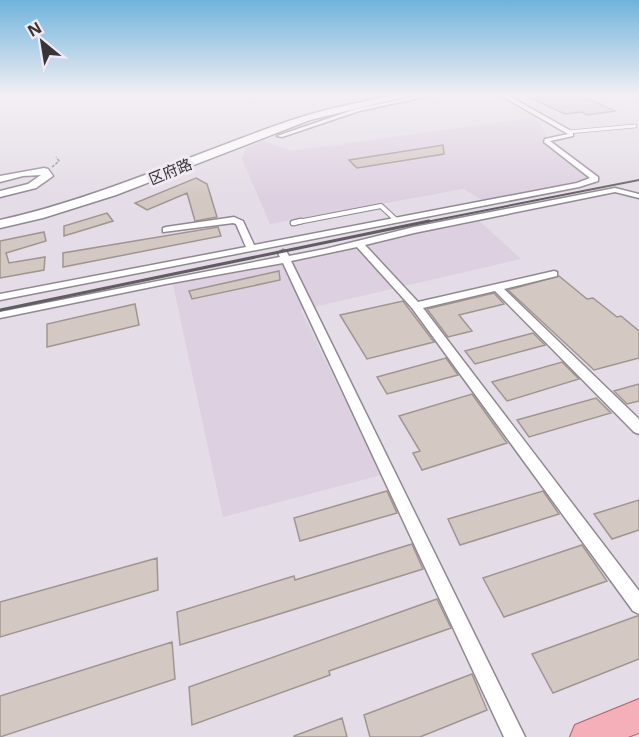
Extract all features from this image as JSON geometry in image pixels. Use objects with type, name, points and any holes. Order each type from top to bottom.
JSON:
[{"type":"main road","name":"区府路","points":[[0,224],[73,206],[122,190],[276,129]]},
{"type":"main road","points":[[0,179],[44,171],[46,176],[32,186],[0,194]]},
{"type":"main road","points":[[587,737],[639,716]]},
{"type":"street","points":[[280,136],[300,129]]},
{"type":"street","points":[[0,315],[282,251],[395,219],[579,185],[595,179],[547,142],[547,140],[571,135],[563,129]]},
{"type":"street","points":[[0,297],[251,249],[325,252],[358,243],[615,190],[639,196]]},
{"type":"street","points":[[166,230],[234,220],[240,223],[251,249]]},
{"type":"street","points":[[358,243],[416,306],[639,605]]},
{"type":"street","points":[[282,251],[515,737]]},
{"type":"street","points":[[416,306],[554,274]]},
{"type":"street","points":[[498,288],[639,428]]},
{"type":"lane","points":[[568,132],[597,129]]},
{"type":"lane","points":[[293,224],[381,206],[395,219]]},
{"type":"path","points":[[44,171],[58,163],[56,157]]},
{"type":"shaded area","points":[[447,129],[543,129],[551,143],[600,179],[484,201],[463,189],[270,224],[242,159],[246,148],[263,141],[292,151]]},
{"type":"shaded area","points":[[475,217],[521,259],[301,310],[381,475],[223,517],[172,280]]},
{"type":"building","points":[[443,145],[444,154],[357,168],[349,160]]},
{"type":"building","points":[[196,178],[207,184],[217,217],[195,221],[187,193],[147,210],[135,203]]},
{"type":"building","points":[[107,213],[113,221],[64,236],[64,226]]},
{"type":"building","points":[[218,227],[221,236],[63,267],[63,253]]},
{"type":"building","points":[[44,232],[46,241],[6,253],[9,263],[45,257],[44,270],[0,278],[0,241]]},
{"type":"building","points":[[279,271],[280,280],[192,299],[189,291]]},
{"type":"building","points":[[559,276],[587,299],[593,298],[639,331],[639,358],[594,370],[508,290]]},
{"type":"building","points":[[494,293],[504,304],[459,315],[472,331],[448,337],[427,309]]},
{"type":"building","points":[[403,301],[434,342],[367,359],[340,315]]},
{"type":"building","points":[[135,304],[139,325],[47,347],[47,324]]},
{"type":"building","points":[[533,333],[545,345],[475,364],[465,351]]},
{"type":"building","points":[[446,358],[458,375],[387,394],[377,377]]},
{"type":"building","points":[[562,362],[579,379],[507,401],[492,382]]},
{"type":"building","points":[[639,384],[639,401],[627,404],[614,391]]},
{"type":"building","points":[[472,394],[507,443],[422,470],[413,453],[420,451],[399,416]]},
{"type":"building","points":[[596,398],[611,413],[529,437],[517,420]]},
{"type":"building","points":[[387,491],[397,513],[300,541],[294,518]]},
{"type":"building","points":[[543,491],[559,514],[460,545],[448,519]]},
{"type":"building","points":[[639,500],[639,530],[612,539],[594,514]]},
{"type":"building","points":[[412,544],[423,569],[180,645],[177,612],[294,576],[295,580]]},
{"type":"building","points":[[582,545],[607,581],[504,617],[483,578]]},
{"type":"building","points":[[157,558],[158,590],[0,637],[0,602]]},
{"type":"building","points":[[437,599],[451,628],[329,671],[330,675],[192,725],[189,687]]},
{"type":"building","points":[[639,616],[639,659],[553,693],[532,654]]},
{"type":"building","points":[[172,642],[175,679],[0,737],[0,696]]},
{"type":"building","points":[[472,674],[487,710],[420,737],[370,737],[364,715]]},
{"type":"building","points":[[342,718],[347,737],[294,737],[294,736]]},
{"type":"railway","points":[[421,223],[639,180]]},
{"type":"railway","points":[[0,310],[429,221]]}]
